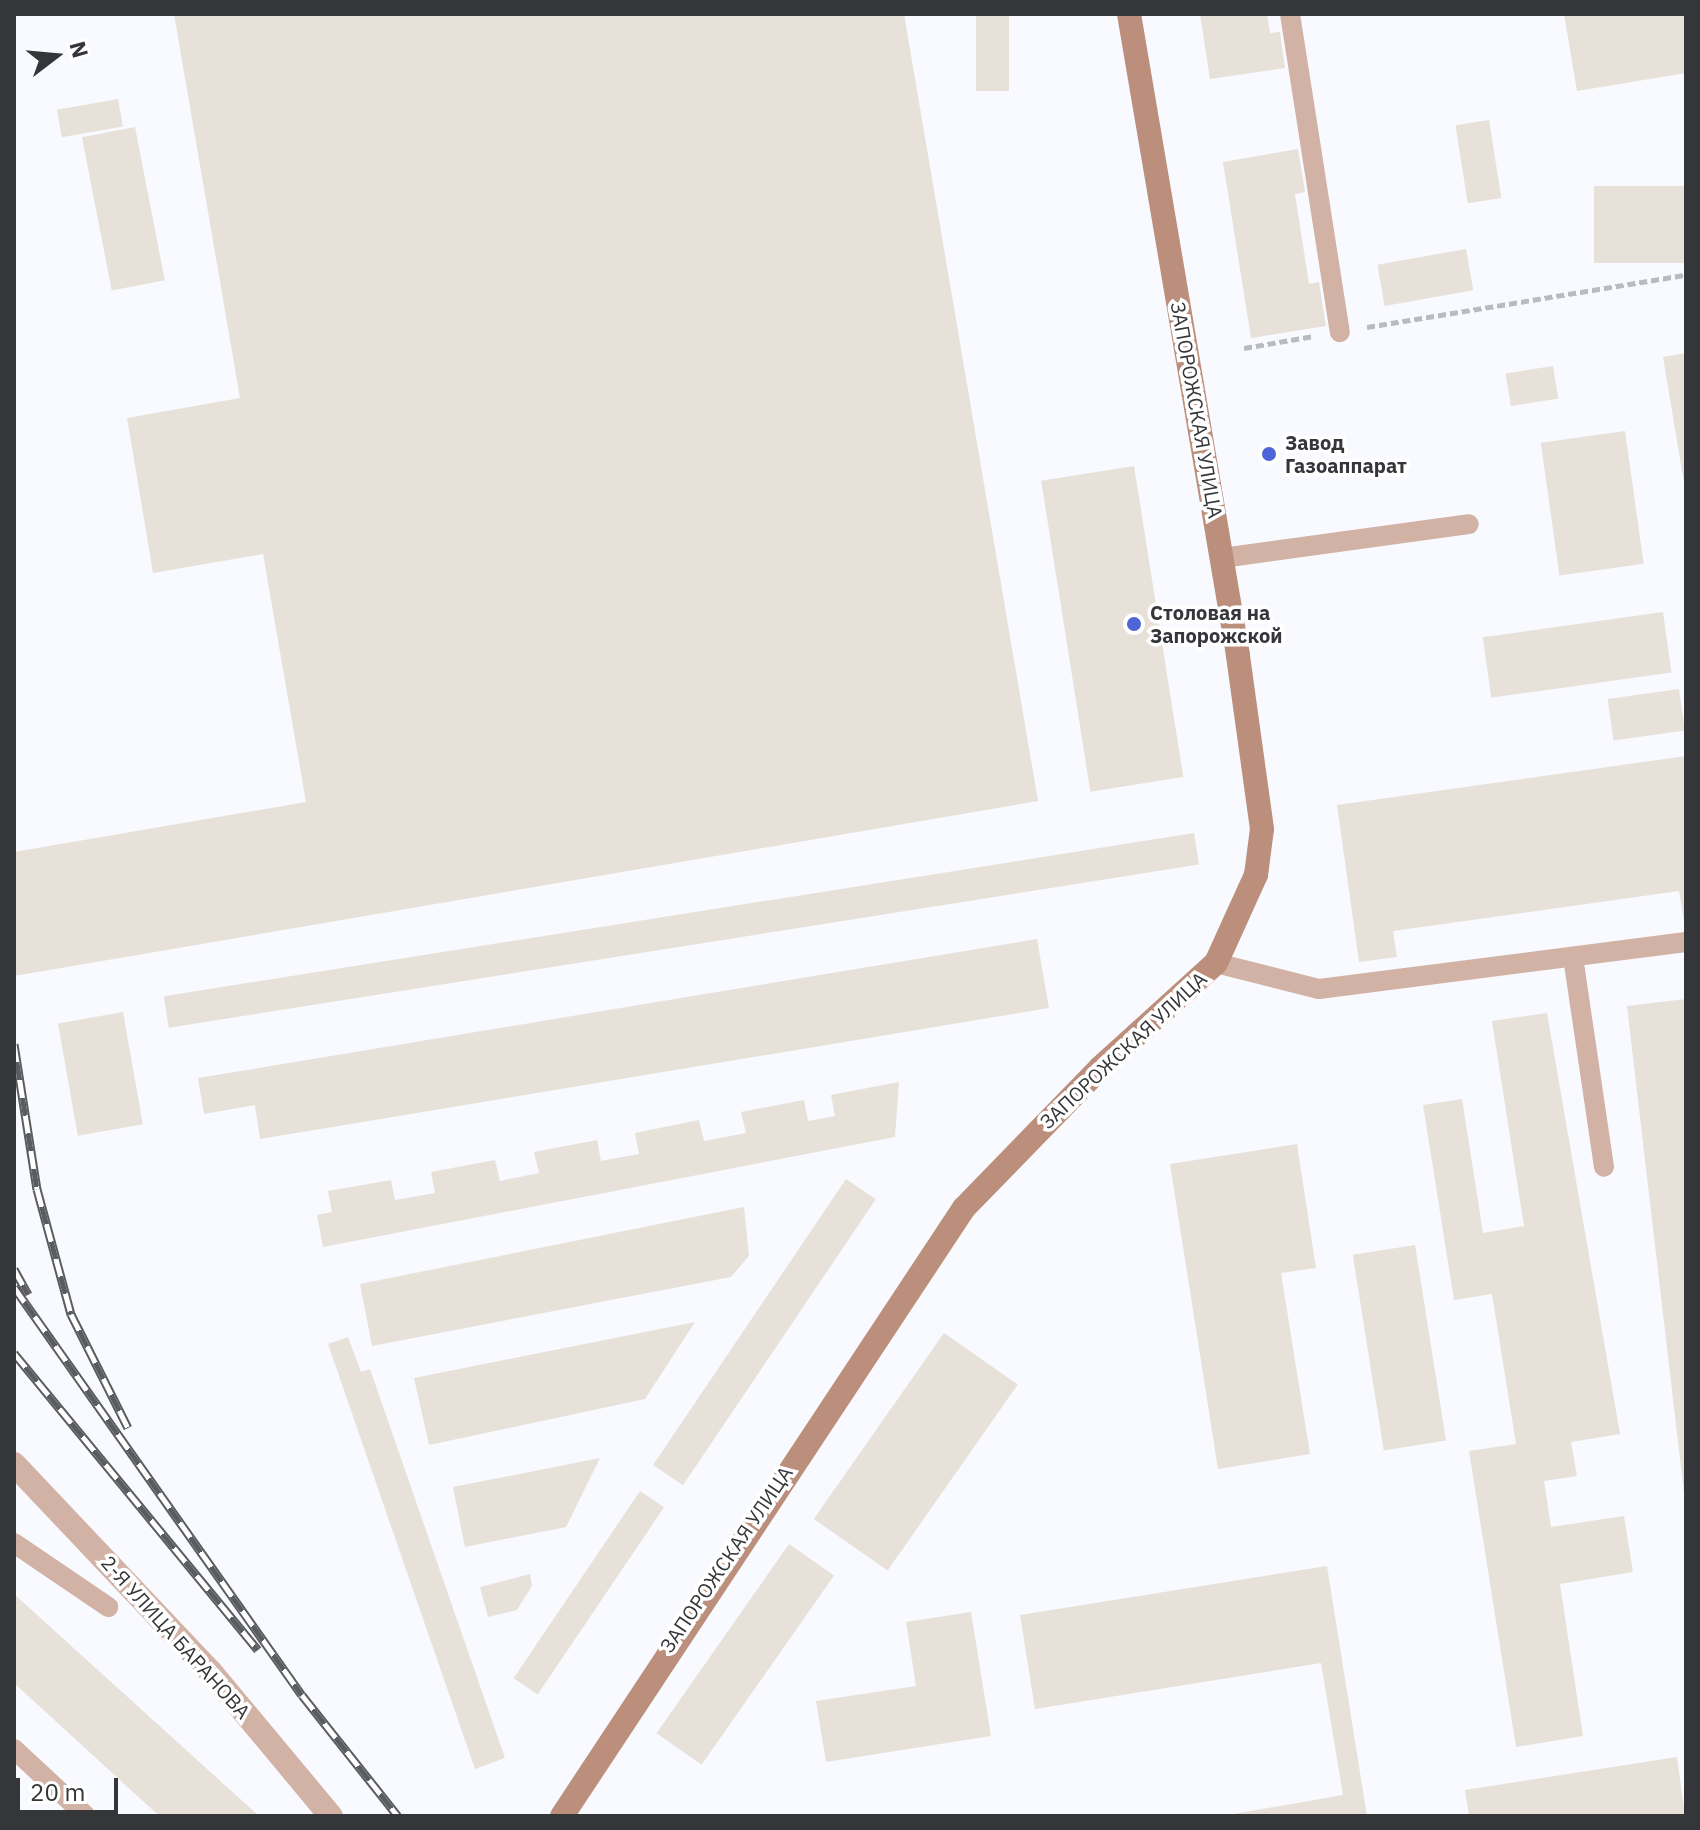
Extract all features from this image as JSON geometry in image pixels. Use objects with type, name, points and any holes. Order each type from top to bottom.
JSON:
[{"type":"main road","name":"ЗАПОРОЖСКАЯ УЛИЦА","points":[[562,1816],[713,1576],[964,1208],[1100,1068],[1216,963],[1256,875],[1262,829],[1222,558],[1129,14]]},
{"type":"street","name":"2-Я УЛИЦА БАРАНОВА","points":[[14,1464],[210,1671],[331,1816]]},
{"type":"lane","points":[[1290,14],[1340,332]]},
{"type":"lane","points":[[1222,558],[1469,524]]},
{"type":"lane","points":[[1216,963],[1319,989],[1686,942]]},
{"type":"lane","points":[[1573,957],[1604,1167]]},
{"type":"lane","points":[[14,1543],[108,1607]]},
{"type":"lane","points":[[14,1749],[86,1816]]},
{"type":"path","points":[[1244,348],[1686,275]]},
{"type":"building","points":[[174,14],[904,14],[1038,801],[14,976],[14,852],[306,802],[263,554],[153,573],[127,418],[240,398]]},
{"type":"building","points":[[976,14],[1009,14],[1009,91],[976,91]]},
{"type":"building","points":[[1200,14],[1267,14],[1270,33],[1280,32],[1285,68],[1210,79]]},
{"type":"building","points":[[1564,14],[1686,14],[1686,73],[1577,91]]},
{"type":"building","points":[[118,99],[123,127],[62,137],[57,110]]},
{"type":"building","points":[[1489,120],[1501,198],[1468,203],[1455,125]]},
{"type":"building","points":[[135,127],[165,280],[112,290],[82,137]]},
{"type":"building","points":[[1298,149],[1305,192],[1295,194],[1309,284],[1319,282],[1326,326],[1251,338],[1223,162]]},
{"type":"building","points":[[1594,186],[1686,186],[1686,263],[1594,263]]},
{"type":"building","points":[[1466,249],[1473,290],[1385,306],[1377,265]]},
{"type":"building","points":[[1686,353],[1686,483],[1684,483],[1663,357]]},
{"type":"building","points":[[1553,366],[1558,399],[1511,406],[1506,374]]},
{"type":"building","points":[[1625,431],[1644,564],[1559,576],[1541,443]]},
{"type":"building","points":[[1134,466],[1183,777],[1090,792],[1041,481]]},
{"type":"building","points":[[1663,612],[1671,672],[1491,698],[1483,637]]},
{"type":"building","points":[[1679,689],[1685,731],[1614,741],[1608,699]]},
{"type":"building","points":[[1686,756],[1686,933],[1679,891],[1393,931],[1397,957],[1359,962],[1337,805]]},
{"type":"building","points":[[1194,833],[1199,865],[169,1028],[164,996]]},
{"type":"building","points":[[1037,939],[1049,1008],[260,1139],[255,1105],[204,1114],[198,1078]]},
{"type":"building","points":[[1686,999],[1686,1492],[1684,1493],[1627,1006]]},
{"type":"building","points":[[123,1012],[143,1124],[78,1136],[58,1023]]},
{"type":"building","points":[[1547,1013],[1620,1434],[1571,1442],[1577,1476],[1544,1481],[1551,1527],[1624,1516],[1633,1572],[1560,1584],[1583,1736],[1516,1747],[1469,1451],[1516,1444],[1492,1294],[1454,1300],[1423,1105],[1462,1099],[1483,1233],[1524,1226],[1492,1021]]},
{"type":"building","points":[[899,1082],[895,1137],[323,1247],[317,1215],[332,1212],[328,1191],[391,1180],[395,1200],[435,1193],[431,1172],[495,1160],[500,1181],[539,1173],[534,1152],[597,1140],[601,1161],[639,1154],[635,1133],[699,1120],[704,1141],[746,1133],[741,1112],[804,1100],[808,1121],[835,1116],[831,1095]]},
{"type":"building","points":[[1297,1144],[1316,1268],[1281,1273],[1310,1454],[1218,1469],[1170,1164]]},
{"type":"building","points":[[846,1179],[876,1199],[683,1485],[653,1465]]},
{"type":"building","points":[[744,1207],[749,1256],[731,1277],[372,1346],[360,1284]]},
{"type":"building","points":[[1415,1245],[1446,1441],[1384,1450],[1353,1255]]},
{"type":"building","points":[[695,1322],[645,1399],[429,1445],[414,1378]]},
{"type":"building","points":[[944,1333],[1018,1385],[888,1571],[814,1519]]},
{"type":"building","points":[[348,1337],[361,1372],[370,1369],[505,1758],[475,1769],[328,1344]]},
{"type":"building","points":[[600,1458],[566,1527],[465,1547],[453,1487]]},
{"type":"building","points":[[640,1491],[664,1507],[538,1695],[514,1678]]},
{"type":"building","points":[[789,1544],[834,1576],[702,1765],[657,1733]]},
{"type":"building","points":[[1327,1566],[1367,1816],[1222,1816],[1343,1795],[1321,1663],[1035,1709],[1020,1615]]},
{"type":"building","points":[[530,1574],[532,1586],[517,1610],[488,1617],[480,1587]]},
{"type":"building","points":[[14,1594],[259,1816],[157,1814],[14,1683]]},
{"type":"building","points":[[971,1612],[991,1736],[826,1762],[816,1701],[916,1686],[906,1622]]},
{"type":"building","points":[[1677,1757],[1685,1816],[1469,1816],[1465,1790]]},
{"type":"railway","points":[[14,1044],[37,1189],[71,1314],[128,1428]]},
{"type":"railway","points":[[14,1269],[28,1294]]},
{"type":"railway","points":[[14,1287],[302,1695],[398,1816]]},
{"type":"railway","points":[[14,1353],[258,1650]]},
{"type":"place","name":"Завод Газоаппарат","points":[[1269,454]]},
{"type":"place","name":"Столовая на Запорожской","points":[[1134,624]]}]
